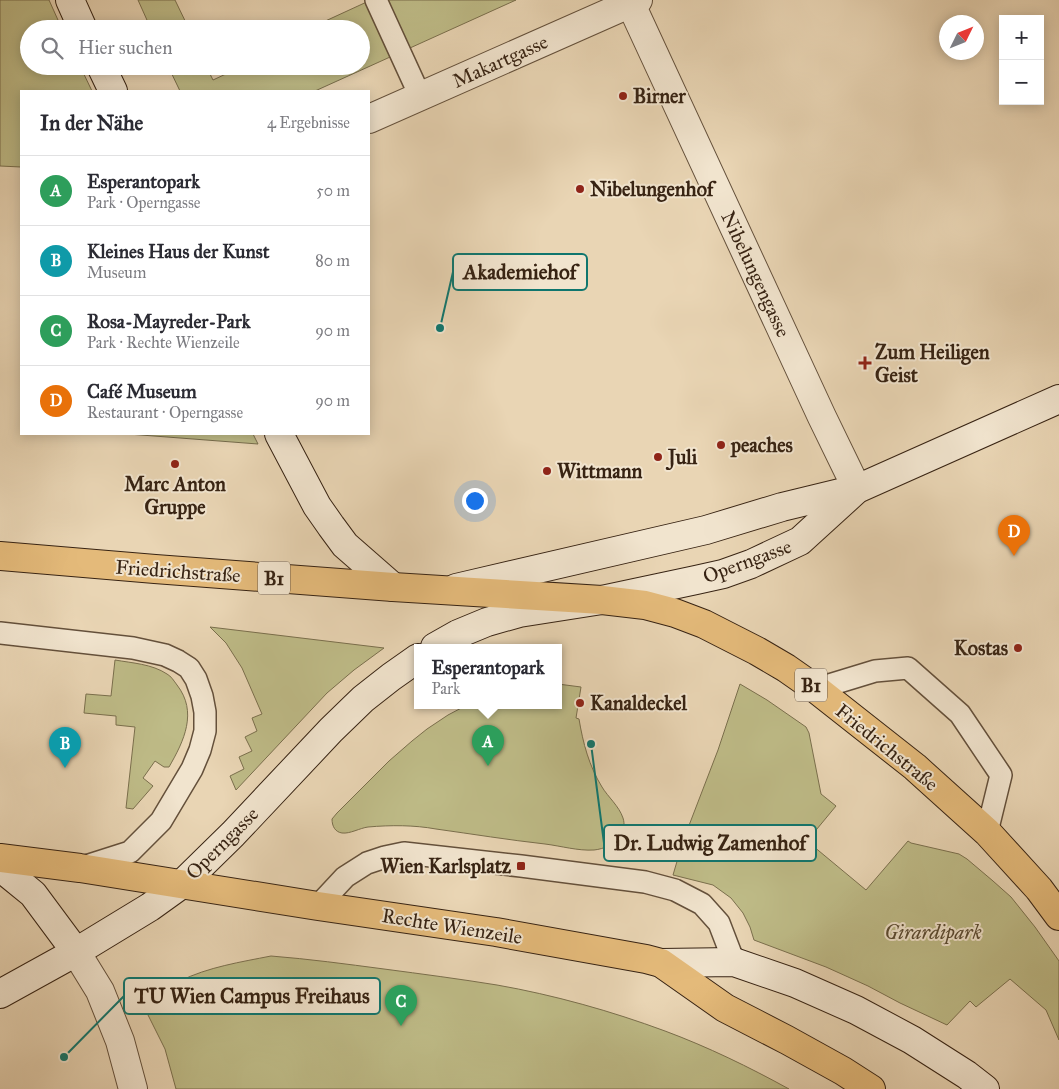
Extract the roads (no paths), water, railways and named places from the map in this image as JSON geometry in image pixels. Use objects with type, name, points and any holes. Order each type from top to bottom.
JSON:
[{"type":"main road","points":[[70,0],[79,20]]},
{"type":"main road","name":"Makartgasse","points":[[370,119],[633,1]]},
{"type":"main road","name":"Nibelungengasse","points":[[633,1],[829,433],[857,489]]},
{"type":"main road","points":[[105,75],[113,90]]},
{"type":"main road","name":"Operngasse","points":[[440,644],[458,634],[487,622],[518,613],[602,600],[723,574],[751,564],[800,541],[857,489],[1059,399]]},
{"type":"main road","points":[[280,435],[317,506],[331,526],[346,545],[393,587]]},
{"type":"main road","name":"Friedrichstraße","points":[[446,591],[706,530],[782,507],[857,489]]},
{"type":"main road","name":"Friedrichstraße","points":[[0,556],[446,591],[602,600],[644,605],[675,613],[704,624],[772,659],[816,689],[915,767],[987,832],[1039,889],[1059,916]]},
{"type":"main road","name":"Operngasse","points":[[0,994],[76,952],[150,907],[182,884],[233,834],[362,699],[414,661]]},
{"type":"main road","name":"Rechte Wienzeile","points":[[0,858],[80,868],[496,932],[646,959],[661,963],[725,1008],[843,1071],[871,1089]]},
{"type":"main road","points":[[0,868],[32,894],[76,952],[100,991],[120,1041],[133,1089]]},
{"type":"main road","points":[[661,963],[734,962],[795,983],[856,1010],[912,1040],[967,1075],[985,1089]]},
{"type":"lane","points":[[376,0],[420,96]]},
{"type":"lane","points":[[0,633],[133,648],[165,655],[189,668],[196,679],[202,696],[205,712],[205,731],[200,750],[192,769],[161,821],[130,852],[80,868]]},
{"type":"lane","points":[[816,689],[876,671],[908,668],[960,714],[1001,775],[987,832]]},
{"type":"lane","points":[[318,906],[345,877],[367,863],[404,853],[645,882],[675,890],[702,904],[719,923],[734,962]]},
{"type":"place","name":"Birner","points":[[623,96]]},
{"type":"place","name":"Nibelungenhof","points":[[580,189]]},
{"type":"place","name":"Akademiehof","points":[[440,328]]},
{"type":"place","name":"Zum Heiligen Geist","points":[[865,363]]},
{"type":"place","name":"peaches","points":[[721,445]]},
{"type":"place","name":"Juli","points":[[658,457]]},
{"type":"place","name":"Marc Anton Gruppe","points":[[175,464]]},
{"type":"place","name":"Wittmann","points":[[547,471]]},
{"type":"place","name":"Café Museum","points":[[1014,556]]},
{"type":"place","name":"Kostas","points":[[1018,648]]},
{"type":"place","name":"Kanaldeckel","points":[[580,703]]},
{"type":"place","name":"Dr. Ludwig Zamenhof","points":[[591,744]]},
{"type":"place","name":"Esperantopark","points":[[488,766]]},
{"type":"place","name":"Kleines Haus der Kunst","points":[[65,768]]},
{"type":"place","name":"Wien Karlsplatz","points":[[521,866]]},
{"type":"place","name":"Rosa-Mayreder-Park","points":[[401,1026]]},
{"type":"place","name":"TU Wien Campus Freihaus","points":[[64,1057]]},
{"type":"park label","name":"Girardipark","points":[[933,932]]}]
